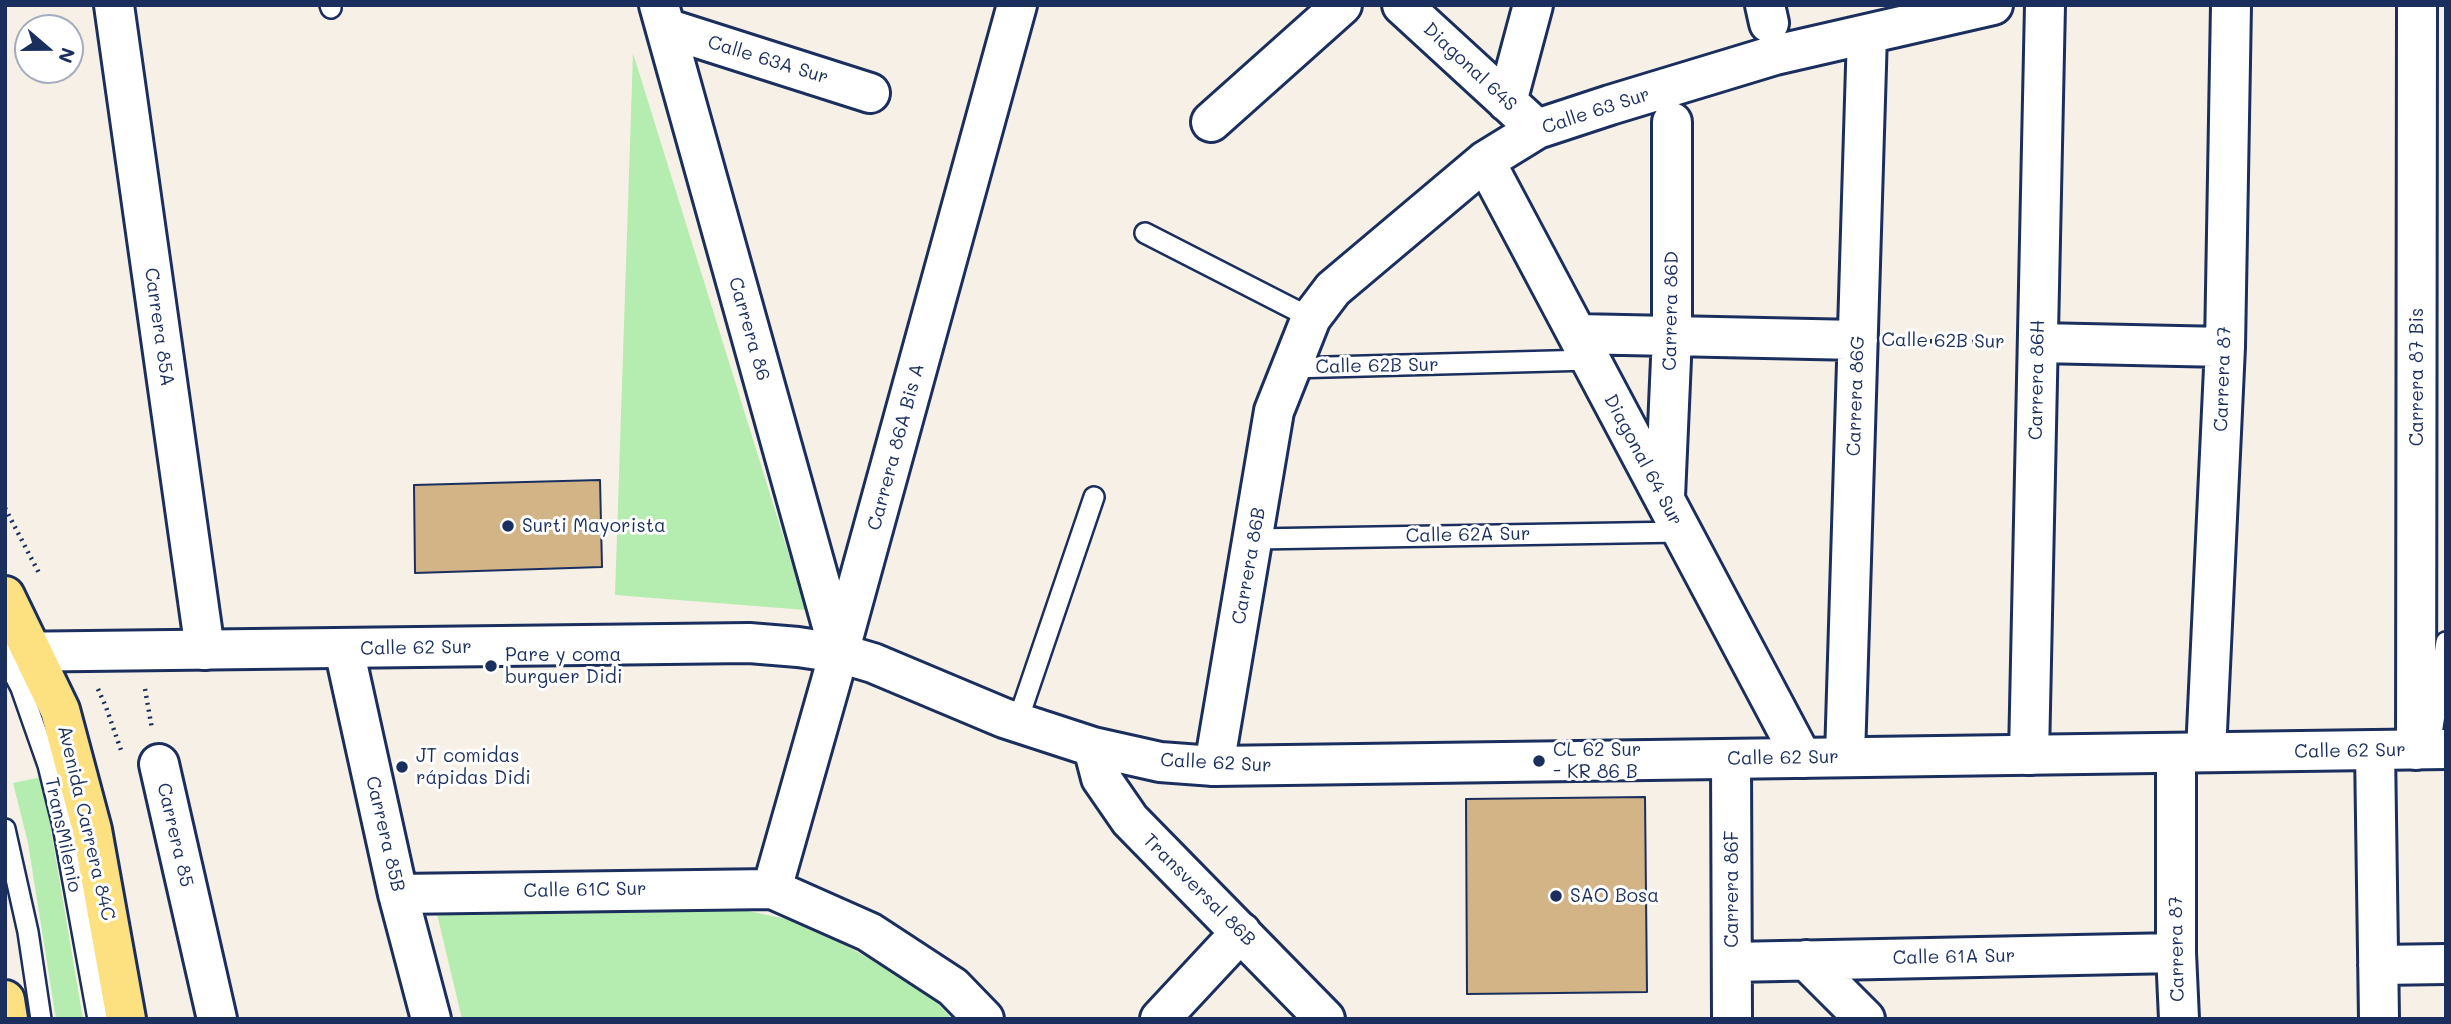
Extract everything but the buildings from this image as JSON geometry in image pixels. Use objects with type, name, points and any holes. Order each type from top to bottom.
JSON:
[{"type":"main road","name":"Avenida Carrera 84C","points":[[5,596],[15,654],[60,710],[96,851],[126,1019]]},
{"type":"main road","points":[[5,1000],[8,1019]]},
{"type":"street","name":"Carrera 85A","points":[[114,5],[205,650]]},
{"type":"street","name":"Carrera 86A Bis A","points":[[772,889],[1017,5]]},
{"type":"street","points":[[1211,122],[1342,5]]},
{"type":"street","name":"Diagonal 64S","points":[[1402,5],[1537,129]]},
{"type":"street","points":[[1507,102],[1533,5]]},
{"type":"street","name":"Calle 63 Sur","points":[[1290,368],[1311,318],[1333,289],[1485,161],[1537,129],[1775,55],[1993,5]]},
{"type":"street","name":"Carrera 86H","points":[[2029,755],[2045,5]]},
{"type":"street","name":"Carrera 87","points":[[2179,1019],[2176,953],[2225,346],[2231,5]]},
{"type":"street","name":"Carrera 87 Bis","points":[[2417,5],[2431,749]]},
{"type":"street","name":"Carrera 86","points":[[663,17],[839,653]]},
{"type":"street","name":"Calle 63A Sur","points":[[663,17],[870,93]]},
{"type":"street","name":"Carrera 86G","points":[[1845,757],[1867,34]]},
{"type":"street","name":"Carrera 86D","points":[[1664,499],[1672,336],[1672,122]]},
{"type":"street","name":"Diagonal 64 Sur","points":[[1485,161],[1802,758]]},
{"type":"street","name":"Calle 62B Sur","points":[[1584,347],[1672,336],[1858,340]]},
{"type":"street","points":[[2038,343],[2225,346]]},
{"type":"street","name":"Carrera 86B","points":[[1214,766],[1274,411],[1290,368]]},
{"type":"street","name":"Calle 62 Sur","points":[[15,654],[749,643],[839,653],[873,663],[1017,723],[1093,747],[1160,762],[1214,766],[2431,749]]},
{"type":"street","name":"Carrera 85B","points":[[344,649],[398,894],[431,1019]]},
{"type":"street","name":"Transversal 86B","points":[[1093,747],[1101,778],[1130,820],[1325,1019]]},
{"type":"street","points":[[2375,750],[2379,1019]]},
{"type":"street","name":"Carrera 86F","points":[[1731,759],[1732,1019]]},
{"type":"street","name":"Carrera 85","points":[[159,764],[216,1019]]},
{"type":"street","points":[[772,889],[869,932],[953,987],[984,1019]]},
{"type":"street","name":"Calle 61C Sur","points":[[398,894],[772,889]]},
{"type":"street","points":[[1160,1019],[1241,932]]},
{"type":"street","name":"Calle 61A Sur","points":[[1732,962],[2176,953]]},
{"type":"street","points":[[1806,960],[1865,1019]]},
{"type":"street","points":[[2378,965],[2446,964]]},
{"type":"lane","points":[[1145,233],[1311,318]]},
{"type":"lane","name":"Calle 62B Sur","points":[[1290,368],[1584,347]]},
{"type":"lane","points":[[1017,723],[1094,497]]},
{"type":"lane","name":"Calle 62A Sur","points":[[1254,539],[1682,532]]},
{"type":"lane","points":[[2431,749],[2446,642]]},
{"type":"lane","name":"TransMilenio","points":[[15,654],[21,688],[48,765],[63,826],[98,1019]]},
{"type":"lane","points":[[5,829],[28,932],[40,1019]]},
{"type":"path","name":"Calle 62B Sur","points":[[1858,340],[2038,343]]},
{"type":"path","points":[[5,508],[28,552]]},
{"type":"path","name":"Carrera 85","points":[[138,651],[159,764]]},
{"type":"green space","points":[[633,53],[806,610],[615,595]]},
{"type":"green space","points":[[42,777],[83,1019],[56,1019],[28,843],[13,783]]},
{"type":"green space","points":[[601,907],[748,911],[801,922],[923,987],[952,1019],[462,1019],[437,914]]},
{"type":"place","name":"Surti Mayorista","points":[[508,526]]},
{"type":"place","name":"Pare y coma burguer Didi","points":[[491,666]]},
{"type":"place","name":"CL 62 Sur - KR 86 B","points":[[1539,761]]},
{"type":"place","name":"JT comidas rápidas Didi","points":[[402,767]]},
{"type":"place","name":"SAO Bosa","points":[[1556,896]]}]
